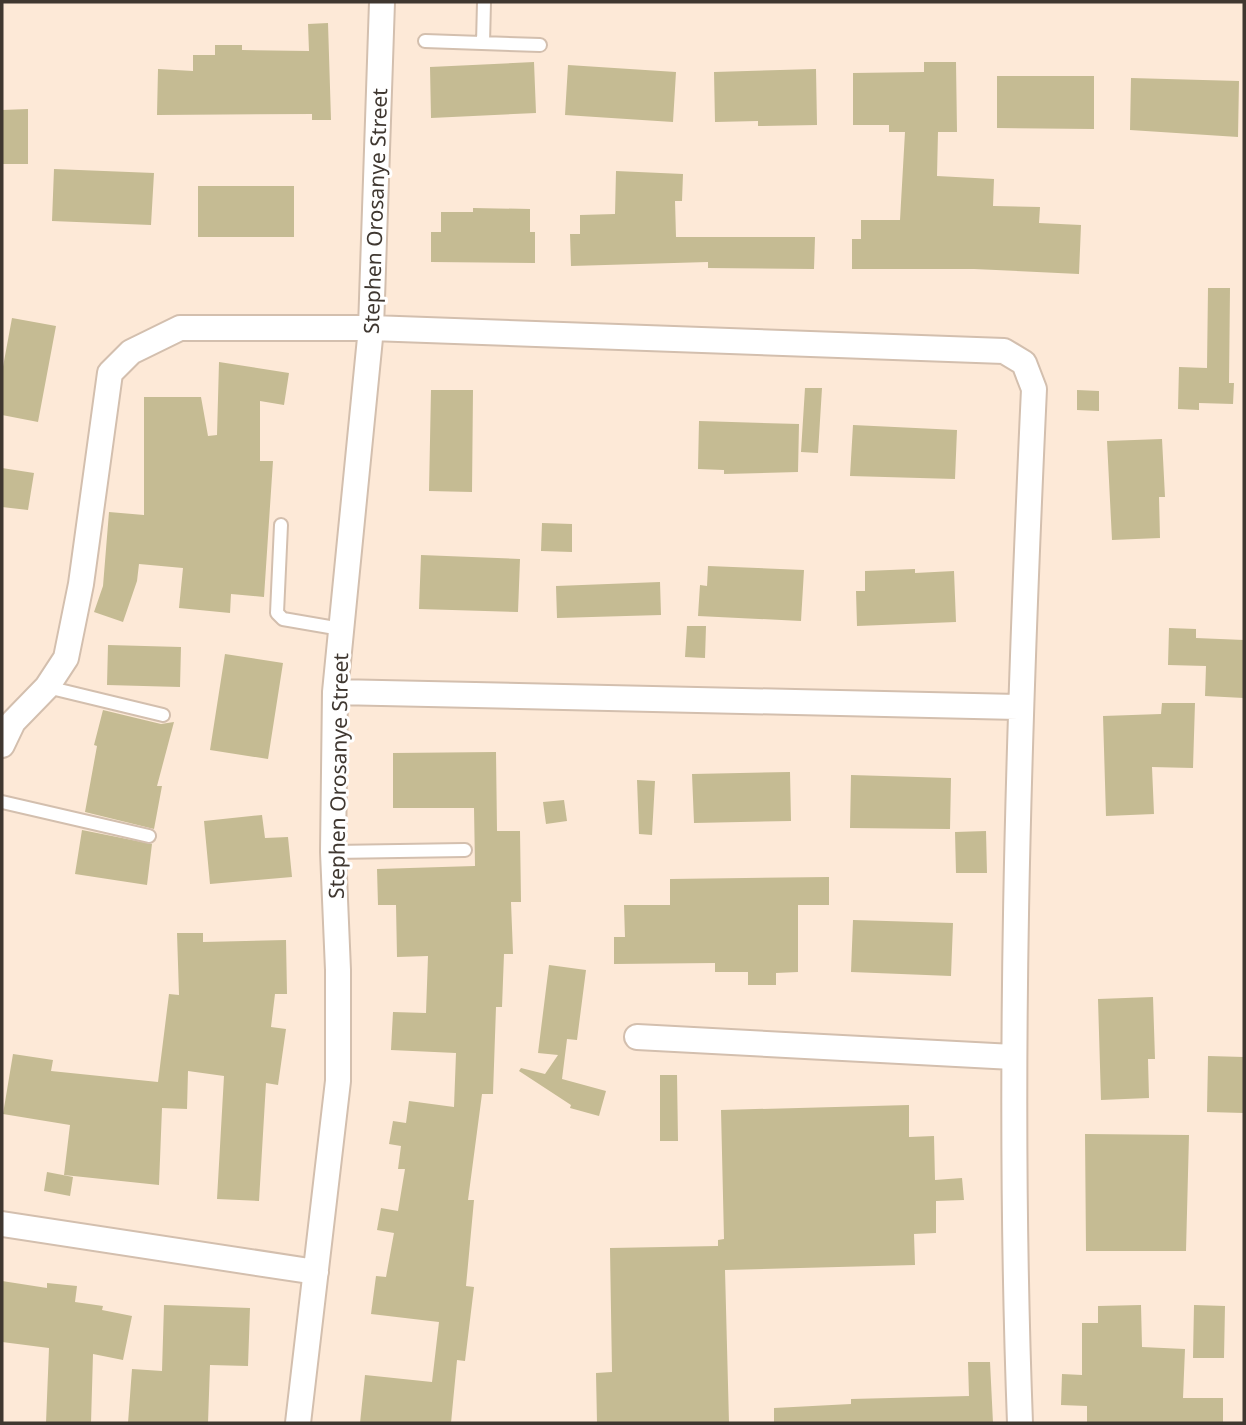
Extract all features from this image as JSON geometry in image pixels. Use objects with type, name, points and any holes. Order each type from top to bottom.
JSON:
[{"type":"street","name":"Stephen Orosanye Street","points":[[298,1423],[338,1081],[338,970],[333,852],[335,692],[371,328],[382,2]]},
{"type":"street","points":[[2,745],[13,722],[47,687],[66,658],[81,584],[110,373],[131,352],[180,328],[371,328],[1004,351],[1024,363],[1034,389],[1020,707],[1013,1057],[1020,1423]]},
{"type":"street","points":[[335,692],[1020,707]]},
{"type":"street","points":[[637,1037],[1013,1057]]},
{"type":"street","points":[[2,1224],[316,1272]]},
{"type":"lane","points":[[483,43],[484,2]]},
{"type":"lane","points":[[425,41],[540,45]]},
{"type":"lane","points":[[281,525],[276,614],[284,619],[341,629]]},
{"type":"lane","points":[[47,687],[163,715]]},
{"type":"lane","points":[[2,802],[149,836]]},
{"type":"lane","points":[[333,852],[464,850]]},
{"type":"building","points":[[328,23],[331,120],[312,120],[312,114],[157,115],[158,69],[193,71],[193,55],[215,55],[215,45],[242,45],[242,50],[309,51],[308,24]]},
{"type":"building","points":[[534,62],[536,113],[431,118],[430,67]]},
{"type":"building","points":[[924,62],[956,62],[957,132],[938,132],[937,176],[994,179],[993,206],[1040,207],[1039,223],[1081,225],[1079,274],[974,269],[852,269],[852,239],[861,239],[861,220],[900,220],[905,132],[889,132],[889,125],[853,125],[853,73],[924,72]]},
{"type":"building","points":[[568,65],[676,72],[673,122],[565,115]]},
{"type":"building","points":[[816,69],[817,125],[758,126],[758,121],[715,122],[714,72]]},
{"type":"building","points":[[997,76],[1094,76],[1094,129],[997,128]]},
{"type":"building","points":[[1131,78],[1239,81],[1238,137],[1130,130]]},
{"type":"building","points":[[28,109],[28,164],[2,164],[2,110]]},
{"type":"building","points":[[54,169],[154,173],[151,225],[52,221]]},
{"type":"building","points":[[616,171],[683,174],[682,201],[675,201],[676,237],[815,237],[814,269],[708,268],[708,262],[571,266],[570,234],[580,234],[580,215],[615,214]]},
{"type":"building","points":[[198,186],[294,186],[294,237],[198,237]]},
{"type":"building","points":[[473,208],[530,209],[530,232],[535,232],[535,263],[431,262],[431,232],[441,232],[441,212],[473,212]]},
{"type":"building","points":[[1208,288],[1230,288],[1229,383],[1234,383],[1233,404],[1199,403],[1199,410],[1178,409],[1179,367],[1207,368]]},
{"type":"building","points":[[12,318],[56,326],[38,422],[2,415],[2,372]]},
{"type":"building","points":[[219,362],[289,373],[284,405],[260,401],[260,461],[273,461],[264,597],[231,594],[230,613],[179,608],[183,568],[139,564],[137,581],[123,622],[94,612],[103,586],[109,512],[144,515],[144,397],[201,397],[208,436],[217,435]]},
{"type":"building","points":[[805,388],[822,388],[818,453],[801,452]]},
{"type":"building","points":[[431,390],[473,390],[472,492],[429,491]]},
{"type":"building","points":[[1077,390],[1099,391],[1099,411],[1077,410]]},
{"type":"building","points":[[699,421],[799,424],[798,472],[724,474],[724,470],[698,469]]},
{"type":"building","points":[[853,425],[957,430],[955,479],[850,476]]},
{"type":"building","points":[[1162,439],[1165,497],[1159,497],[1160,538],[1112,540],[1107,441]]},
{"type":"building","points":[[2,468],[34,473],[28,510],[2,507]]},
{"type":"building","points":[[542,523],[572,524],[572,552],[541,551]]},
{"type":"building","points":[[421,555],[520,559],[518,612],[419,609]]},
{"type":"building","points":[[708,566],[804,570],[801,621],[698,616],[700,585],[707,586]]},
{"type":"building","points":[[915,569],[915,573],[954,571],[956,622],[857,626],[856,591],[865,591],[865,571]]},
{"type":"building","points":[[660,582],[661,615],[557,618],[556,586]]},
{"type":"building","points":[[687,626],[706,626],[705,658],[685,657]]},
{"type":"building","points":[[1169,628],[1196,629],[1196,638],[1244,640],[1244,698],[1205,696],[1206,666],[1168,665]]},
{"type":"building","points":[[108,645],[181,647],[180,687],[107,685]]},
{"type":"building","points":[[225,654],[283,663],[268,759],[210,750]]},
{"type":"building","points":[[1162,703],[1195,703],[1193,768],[1152,767],[1154,814],[1106,816],[1103,716],[1161,714]]},
{"type":"building","points":[[103,710],[161,724],[174,722],[157,786],[162,786],[154,829],[85,812],[97,746],[94,745]]},
{"type":"building","points":[[496,752],[497,831],[520,831],[521,902],[511,902],[513,954],[504,954],[502,1007],[496,1007],[493,1094],[482,1094],[468,1200],[474,1200],[466,1286],[474,1287],[465,1361],[457,1360],[451,1423],[360,1423],[365,1375],[432,1382],[439,1322],[371,1314],[376,1276],[386,1277],[394,1233],[377,1230],[381,1208],[398,1211],[405,1169],[398,1169],[401,1146],[389,1144],[393,1121],[406,1123],[409,1101],[454,1107],[456,1053],[391,1050],[393,1012],[426,1013],[428,956],[397,957],[396,905],[378,905],[377,869],[475,866],[474,808],[393,808],[393,753]]},
{"type":"building","points":[[790,772],[791,821],[694,823],[692,774]]},
{"type":"building","points":[[851,775],[951,778],[950,829],[850,828]]},
{"type":"building","points":[[637,780],[655,781],[652,835],[639,834]]},
{"type":"building","points":[[564,800],[567,821],[546,824],[543,802]]},
{"type":"building","points":[[262,815],[265,838],[288,837],[292,877],[210,884],[204,821]]},
{"type":"building","points":[[82,830],[152,844],[147,885],[75,874]]},
{"type":"building","points":[[986,831],[987,873],[956,873],[955,832]]},
{"type":"building","points":[[829,877],[829,905],[798,905],[798,972],[776,973],[776,985],[748,985],[748,972],[715,972],[715,963],[614,964],[614,937],[625,937],[624,905],[670,905],[670,879]]},
{"type":"building","points":[[853,920],[953,923],[951,976],[851,972]]},
{"type":"building","points":[[177,933],[203,933],[203,942],[286,940],[287,994],[275,994],[271,1027],[286,1029],[278,1085],[266,1083],[259,1201],[217,1199],[224,1076],[188,1071],[187,1109],[162,1108],[159,1185],[64,1175],[70,1125],[3,1114],[13,1054],[53,1060],[51,1071],[158,1082],[169,994],[179,995]]},
{"type":"building","points":[[549,965],[586,970],[577,1040],[567,1039],[562,1079],[606,1091],[599,1116],[570,1108],[571,1105],[519,1071],[521,1068],[545,1074],[558,1055],[538,1053]]},
{"type":"building","points":[[1153,997],[1155,1059],[1148,1059],[1149,1098],[1101,1100],[1098,999]]},
{"type":"building","points":[[1208,1056],[1244,1057],[1244,1113],[1207,1112]]},
{"type":"building","points":[[660,1075],[677,1075],[678,1141],[660,1141]]},
{"type":"building","points":[[909,1105],[909,1137],[934,1136],[935,1180],[962,1178],[964,1200],[936,1201],[936,1233],[914,1234],[915,1265],[725,1270],[729,1423],[597,1423],[596,1373],[612,1372],[610,1248],[718,1246],[718,1240],[724,1239],[721,1110]]},
{"type":"building","points":[[1085,1134],[1189,1135],[1186,1251],[1086,1251]]},
{"type":"building","points":[[47,1172],[73,1177],[70,1196],[44,1191]]},
{"type":"building","points":[[2,1281],[47,1288],[47,1283],[77,1286],[75,1302],[103,1306],[102,1310],[132,1316],[123,1360],[93,1354],[91,1423],[46,1423],[49,1348],[2,1342]]},
{"type":"building","points":[[164,1305],[250,1308],[248,1366],[210,1365],[208,1423],[128,1423],[132,1369],[162,1371]]},
{"type":"building","points":[[1141,1305],[1142,1347],[1185,1349],[1183,1398],[1223,1398],[1223,1423],[1087,1423],[1087,1406],[1061,1405],[1062,1374],[1082,1375],[1082,1323],[1098,1323],[1098,1306]]},
{"type":"building","points":[[1194,1305],[1225,1306],[1224,1358],[1193,1358]]},
{"type":"building","points":[[968,1362],[990,1362],[993,1423],[774,1423],[774,1408],[851,1404],[851,1399],[969,1396]]}]
